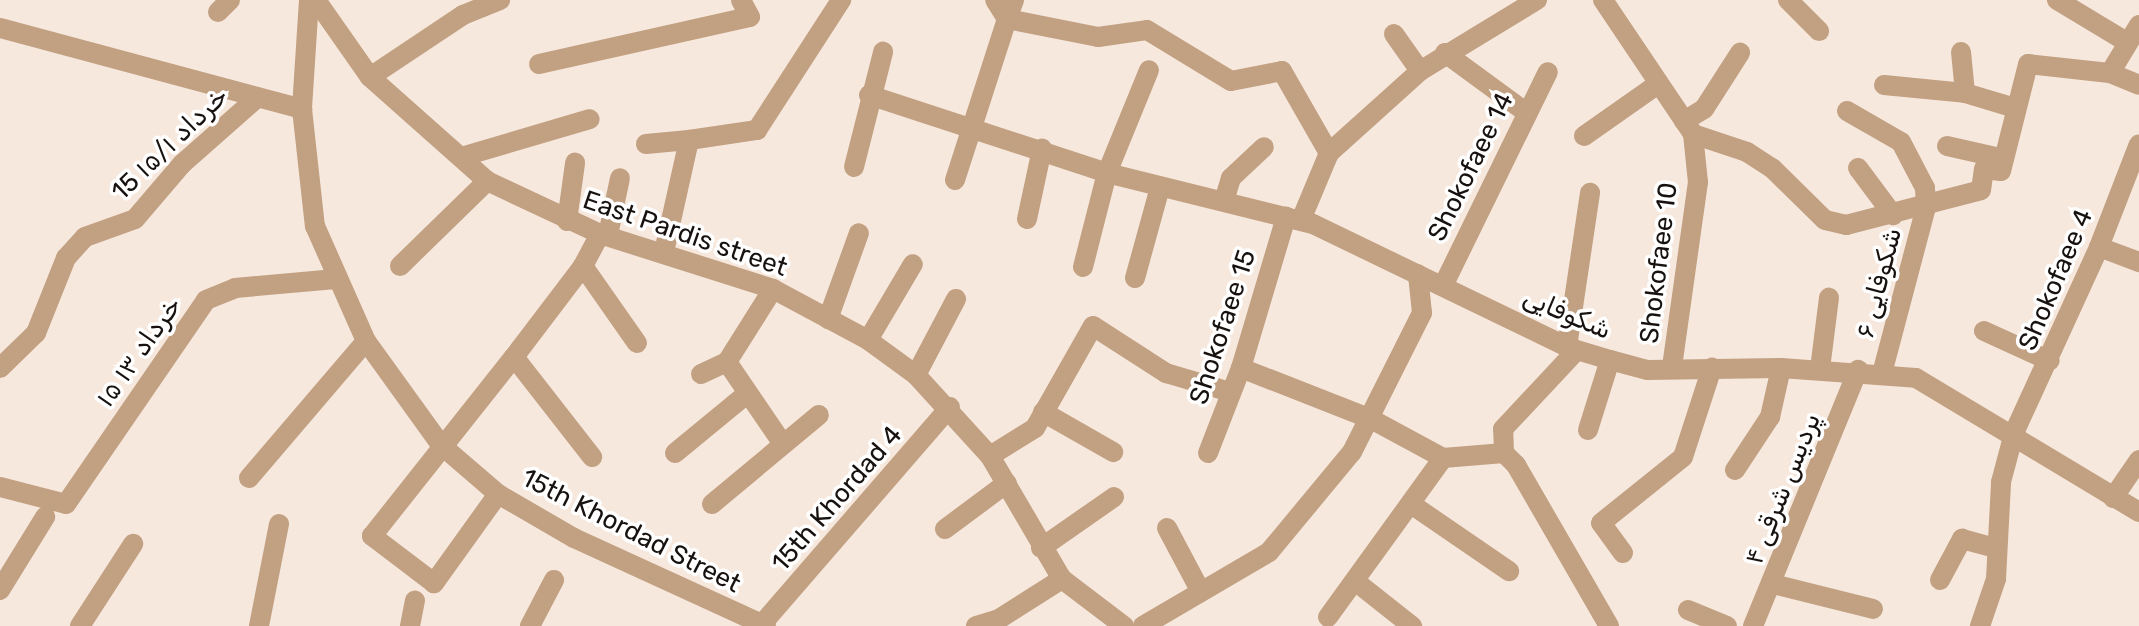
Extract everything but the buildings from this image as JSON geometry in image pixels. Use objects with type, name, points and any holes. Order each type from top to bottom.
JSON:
[{"type":"street","name":"15th Khordad Street","points":[[309,0],[302,109],[315,226],[366,341],[441,445],[498,494],[574,538],[764,625]]},
{"type":"street","name":"East Pardis street","points":[[316,0],[370,77],[487,181],[567,221],[604,235],[773,289],[868,340],[916,375],[950,407],[990,456],[1041,548],[1062,579],[1124,626]]},
{"type":"street","points":[[370,77],[459,8],[500,0]]},
{"type":"street","points":[[539,64],[750,17],[741,0]]},
{"type":"street","points":[[646,144],[757,130],[841,0]]},
{"type":"street","points":[[995,0],[1011,10],[1098,37],[1147,30],[1231,81],[1282,71],[1329,153],[1420,71],[1445,53],[1480,38],[1537,0]]},
{"type":"street","points":[[1788,0],[1819,31]]},
{"type":"street","points":[[2057,0],[2125,41]]},
{"type":"street","name":"Shokofaee 10","points":[[1605,1],[1688,128],[1698,182],[1672,368]]},
{"type":"street","points":[[955,180],[1011,10]]},
{"type":"street","points":[[2110,73],[2125,41],[2139,25]]},
{"type":"street","points":[[0,28],[302,109]]},
{"type":"street","points":[[1394,34],[1420,71]]},
{"type":"street","points":[[854,167],[869,95],[883,52]]},
{"type":"street","points":[[1961,52],[1965,93]]},
{"type":"street","points":[[1445,53],[1527,113]]},
{"type":"street","points":[[1740,53],[1688,128],[1718,139],[1772,168],[1816,213],[1835,224],[1893,215],[1981,190],[1984,169],[2001,171],[2028,64],[2110,73],[2139,85]]},
{"type":"street","points":[[1083,267],[1107,173],[1149,70]]},
{"type":"street","name":"Shokofaee 14","points":[[1443,286],[1548,72]]},
{"type":"street","points":[[1584,136],[1658,84]]},
{"type":"street","points":[[1884,85],[1965,93],[2015,108]]},
{"type":"street","name":"شکوفایی","points":[[869,95],[1042,149],[1107,173],[1293,219],[1418,274],[1571,349],[1610,360],[1648,370],[1858,370],[1916,378],[2014,433],[2139,512]]},
{"type":"street","name":"15 خرداد ۱۵/۱","points":[[0,368],[36,333],[66,258],[85,237],[135,219],[182,164],[258,97]]},
{"type":"street","points":[[1847,111],[1901,142],[1925,188],[1926,207]]},
{"type":"street","points":[[461,157],[590,119]]},
{"type":"street","points":[[664,252],[689,140]]},
{"type":"street","name":"Shokofaee 4","points":[[1980,626],[1996,579],[1995,548],[2001,482],[2014,433],[2050,361],[2139,144]]},
{"type":"street","points":[[1947,146],[2004,159]]},
{"type":"street","points":[[1224,201],[1231,178],[1264,147]]},
{"type":"street","points":[[1027,219],[1042,149]]},
{"type":"street","name":"Shokofaee 15","points":[[1208,453],[1293,219],[1329,153]]},
{"type":"street","points":[[567,221],[575,163]]},
{"type":"street","points":[[1858,168],[1893,215]]},
{"type":"street","points":[[498,494],[434,583],[372,536],[583,266],[604,235],[620,178]]},
{"type":"street","points":[[400,266],[487,181]]},
{"type":"street","points":[[1135,278],[1160,187]]},
{"type":"street","points":[[1590,193],[1571,349],[1503,429],[1504,453],[1516,465],[1609,626]]},
{"type":"street","name":"شکوفایی ۶","points":[[1882,373],[1926,207]]},
{"type":"street","points":[[828,319],[859,233]]},
{"type":"street","points":[[2099,247],[2139,262]]},
{"type":"street","points":[[868,340],[913,264]]},
{"type":"street","points":[[583,266],[637,343]]},
{"type":"street","points":[[1143,626],[1269,552],[1352,452],[1422,313],[1418,274]]},
{"type":"street","name":"۱۵ خرداد ۱۳","points":[[0,487],[66,504],[206,300],[235,288],[336,279]]},
{"type":"street","points":[[701,374],[727,362],[773,289]]},
{"type":"street","points":[[1820,369],[1829,298]]},
{"type":"street","points":[[916,375],[956,299]]},
{"type":"street","points":[[990,456],[1035,428],[1093,326],[1166,373],[1230,392]]},
{"type":"street","points":[[1984,331],[2050,361]]},
{"type":"street","points":[[249,478],[366,341]]},
{"type":"street","points":[[514,357],[592,457]]},
{"type":"street","points":[[1588,430],[1610,360]]},
{"type":"street","points":[[727,362],[783,444]]},
{"type":"street","points":[[1241,368],[1371,419],[1443,458],[1504,453]]},
{"type":"street","points":[[1623,553],[1601,523],[1683,457],[1712,368]]},
{"type":"street","points":[[1735,470],[1770,417],[1781,368]]},
{"type":"street","name":"پردیس شرقی ۴","points":[[1753,626],[1773,584],[1858,370]]},
{"type":"street","points":[[675,453],[748,393]]},
{"type":"street","name":"15th Khordad 4","points":[[764,625],[950,407]]},
{"type":"street","points":[[1043,412],[1113,452]]},
{"type":"street","points":[[712,504],[819,415]]},
{"type":"street","points":[[1328,617],[1443,458]]},
{"type":"street","points":[[2113,498],[2139,460]]},
{"type":"street","points":[[945,529],[1007,483]]},
{"type":"street","points":[[1041,548],[1114,497]]},
{"type":"street","points":[[1411,504],[1509,571]]},
{"type":"street","points":[[0,590],[45,517]]},
{"type":"street","points":[[259,626],[279,524]]},
{"type":"street","points":[[1167,528],[1201,592]]},
{"type":"street","points":[[1940,580],[1962,539],[1995,548]]},
{"type":"street","points":[[80,626],[133,544]]},
{"type":"street","points":[[976,626],[999,619],[1062,579]]},
{"type":"street","points":[[530,626],[554,580]]},
{"type":"street","points":[[1355,581],[1412,626]]},
{"type":"street","points":[[1773,584],[1873,609]]},
{"type":"street","points":[[410,626],[415,600]]},
{"type":"street","points":[[711,603],[717,626]]},
{"type":"street","points":[[1688,610],[1727,626]]}]
